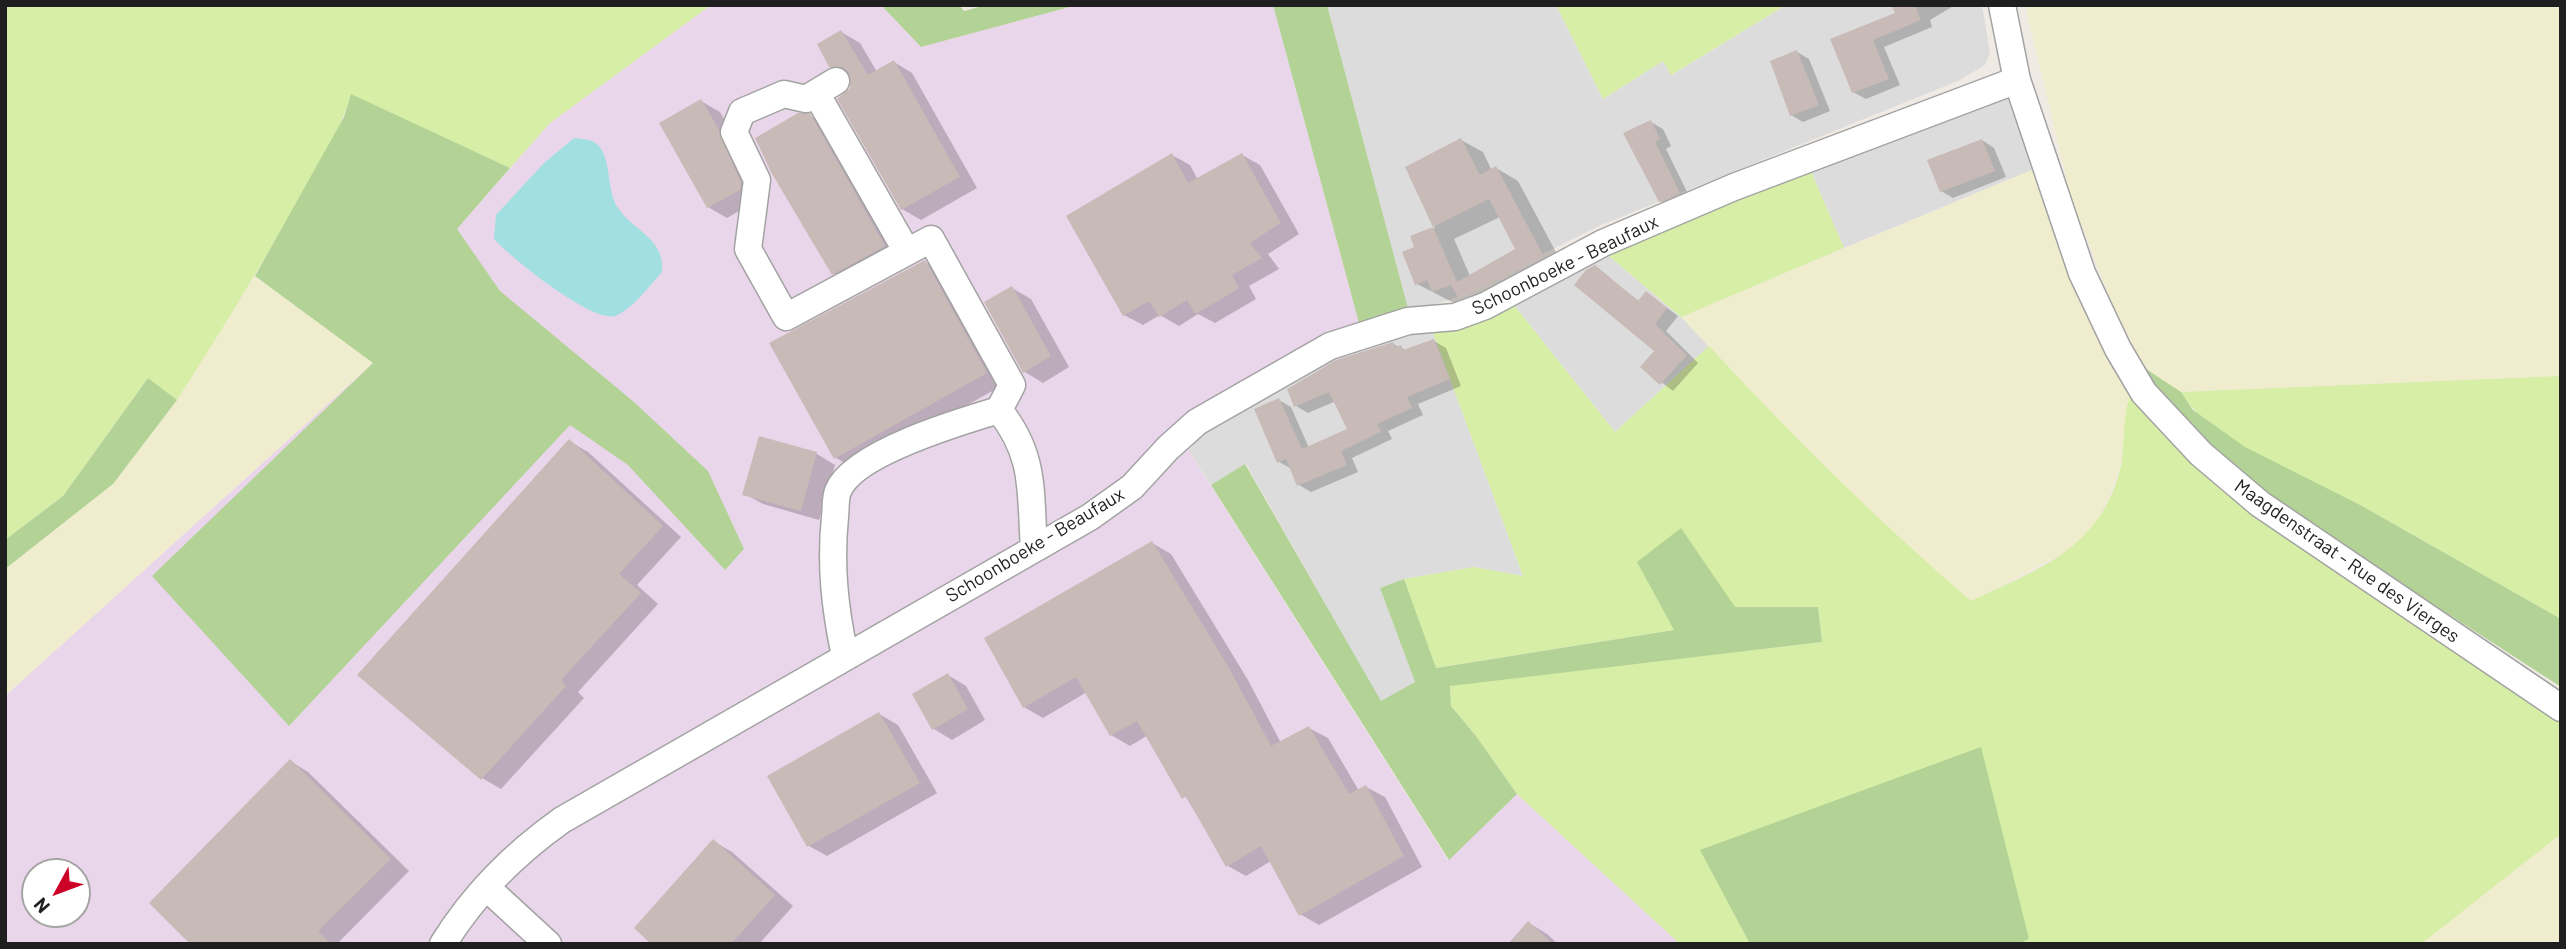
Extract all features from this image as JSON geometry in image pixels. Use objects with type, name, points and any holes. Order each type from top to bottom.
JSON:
[{"type":"street","name":"Maagdenstraat - Rue des Vierges","points":[[2002,5],[2017,80],[2082,272],[2124,360],[2162,413],[2201,454],[2279,518],[2561,708]]},
{"type":"street","name":"Schoonboeke - Beaufaux","points":[[443,944],[461,916],[485,887],[528,845],[587,803],[1090,517],[1132,487],[1168,448],[1197,422],[1330,346],[1408,321],[1455,317],[1485,306],[1590,249],[1710,197],[2017,80]]},
{"type":"street","points":[[845,656],[833,596],[832,544],[838,489],[866,462],[930,430],[999,410],[1012,385],[931,239],[907,252],[786,317],[748,249],[757,180],[734,132],[743,113],[784,94],[806,99],[826,87],[907,252]]},
{"type":"street","points":[[999,410],[1018,433],[1029,470],[1034,549]]},
{"type":"street","points":[[485,887],[548,944]]},
{"type":"shaded area","points":[[711,5],[881,5],[921,47],[1077,5],[1273,5],[1359,323],[1329,332],[1250,376],[1178,424],[1185,445],[1448,860],[1517,794],[1680,944],[5,944],[5,696],[373,363],[457,229],[550,123]]},
{"type":"shaded area","points":[[1327,5],[1556,5],[1603,99],[1663,61],[1672,75],[1786,5],[1982,5],[1990,53],[1985,65],[1958,81],[1599,226],[1453,299],[1409,312]]},
{"type":"shaded area","points":[[2025,5],[2561,5],[2561,376],[2181,392],[2161,381],[2143,367],[2110,299],[2070,194]]},
{"type":"shaded area","points":[[2007,97],[2034,169],[1844,248],[1809,167]]},
{"type":"shaded area","points":[[2034,169],[2131,395],[2127,426],[2119,471],[2107,501],[2094,525],[2073,549],[1971,601],[1896,536],[1797,440],[1681,317]]},
{"type":"shaded area","points":[[1603,251],[1681,317],[1709,346],[1615,432],[1510,300]]},
{"type":"shaded area","points":[[255,276],[373,363],[5,696],[5,569],[113,484],[177,400]]},
{"type":"shaded area","points":[[1430,325],[1523,576],[1474,567],[1404,579],[1380,588],[1415,682],[1381,702],[1246,464],[1211,485],[1185,445],[1327,359]]},
{"type":"shaded area","points":[[2561,834],[2561,944],[2421,944]]},
{"type":"green space","points":[[5,5],[711,5],[550,123],[510,168],[351,95],[334,138],[319,165],[177,400],[147,379],[63,496],[5,540]]},
{"type":"green space","points":[[881,5],[959,5],[964,11],[986,5],[1077,5],[921,47]]},
{"type":"green space","points":[[1273,5],[1327,5],[1409,312],[1359,323]]},
{"type":"green space","points":[[1556,5],[1786,5],[1671,75],[1663,61],[1603,99]]},
{"type":"green space","points":[[351,94],[510,168],[457,229],[500,291],[634,402],[708,471],[744,549],[725,570],[628,465],[570,425],[289,726],[152,576],[373,363],[255,276],[344,117]]},
{"type":"green space","points":[[1809,167],[1844,248],[1681,317],[1603,251]]},
{"type":"green space","points":[[1510,300],[1615,432],[1709,346],[1836,477],[1971,601],[2042,567],[2081,539],[2097,520],[2110,498],[2120,470],[2126,413],[2131,395],[2561,722],[2561,834],[2421,944],[2018,944],[2029,939],[1701,850],[1750,944],[1680,944],[1517,794],[1451,706],[1450,685],[1822,642],[1818,607],[1435,668],[1404,579],[1474,567],[1523,576],[1430,325]]},
{"type":"green space","points":[[2143,367],[2181,392],[2193,410],[2245,447],[2362,506],[2561,619],[2561,687],[2249,485],[2156,394]]},
{"type":"green space","points":[[2561,376],[2561,619],[2365,508],[2239,445],[2196,412],[2181,392]]},
{"type":"green space","points":[[148,378],[177,400],[113,484],[5,569],[5,540],[63,496]]},
{"type":"green space","points":[[1245,464],[1381,701],[1415,682],[1380,588],[1404,579],[1436,668],[1674,630],[1637,562],[1681,528],[1735,607],[1818,607],[1822,642],[1450,686],[1451,706],[1517,794],[1449,860],[1211,485]]},
{"type":"green space","points":[[1981,747],[2029,939],[2018,944],[1750,944],[1700,850]]},
{"type":"water","points":[[574,138],[591,141],[599,146],[606,160],[614,201],[624,216],[654,243],[662,261],[662,272],[634,303],[615,316],[589,309],[552,287],[516,260],[494,239],[496,215],[544,163]]},
{"type":"building","points":[[1891,5],[1915,5],[1921,20],[1873,40],[1889,79],[1852,93],[1830,39],[1895,13]]},
{"type":"building","points":[[841,30],[868,75],[894,60],[960,177],[901,210],[837,99],[850,88],[850,74],[843,67],[829,67],[817,44]]},
{"type":"building","points":[[1797,50],[1819,105],[1790,116],[1770,61]]},
{"type":"building","points":[[701,99],[719,130],[741,183],[740,190],[707,208],[659,123]]},
{"type":"building","points":[[798,113],[810,113],[885,246],[832,275],[771,172],[755,138]]},
{"type":"building","points":[[1651,120],[1660,139],[1655,142],[1680,193],[1659,202],[1623,133]]},
{"type":"building","points":[[1461,138],[1480,175],[1496,166],[1544,257],[1459,299],[1451,285],[1456,283],[1432,292],[1427,280],[1415,285],[1402,252],[1414,247],[1410,236],[1433,227],[1405,167]],"holes":[[[1489,199],[1515,249],[1457,282],[1433,227]]]},
{"type":"building","points":[[1982,139],[1995,171],[1940,192],[1927,160]]},
{"type":"building","points":[[1172,153],[1188,183],[1242,153],[1281,223],[1250,243],[1262,258],[1232,275],[1239,288],[1223,298],[1195,314],[1187,300],[1159,317],[1149,301],[1123,316],[1066,216]]},
{"type":"building","points":[[925,260],[987,373],[834,459],[769,343]]},
{"type":"building","points":[[1595,265],[1638,301],[1646,291],[1667,308],[1655,324],[1687,355],[1660,385],[1640,367],[1654,351],[1574,285],[1586,270]]},
{"type":"building","points":[[1012,286],[1051,356],[1023,373],[984,302]]},
{"type":"building","points":[[1434,339],[1450,379],[1407,397],[1412,408],[1377,424],[1381,432],[1341,451],[1347,465],[1297,486],[1286,459],[1277,463],[1254,409],[1279,398],[1302,449],[1347,429],[1329,392],[1294,407],[1287,389],[1336,360],[1393,342],[1395,347],[1401,345],[1403,350]]},
{"type":"building","points":[[759,436],[817,452],[801,511],[742,495]]},
{"type":"building","points":[[569,439],[663,526],[619,574],[641,593],[561,680],[566,686],[481,780],[357,675]]},
{"type":"building","points":[[1152,541],[1229,668],[1271,746],[1309,726],[1349,794],[1366,785],[1404,856],[1299,916],[1261,846],[1226,867],[1186,796],[1182,799],[1137,721],[1110,736],[1076,677],[1023,708],[984,638]]},
{"type":"building","points":[[948,673],[968,709],[932,730],[912,694]]},
{"type":"building","points":[[879,712],[920,783],[807,847],[767,776]]},
{"type":"building","points":[[290,759],[391,859],[318,931],[331,944],[190,944],[149,903]]},
{"type":"building","points":[[713,839],[775,895],[731,944],[651,944],[634,928]]},
{"type":"building","points":[[1528,921],[1553,944],[1508,944]]}]
